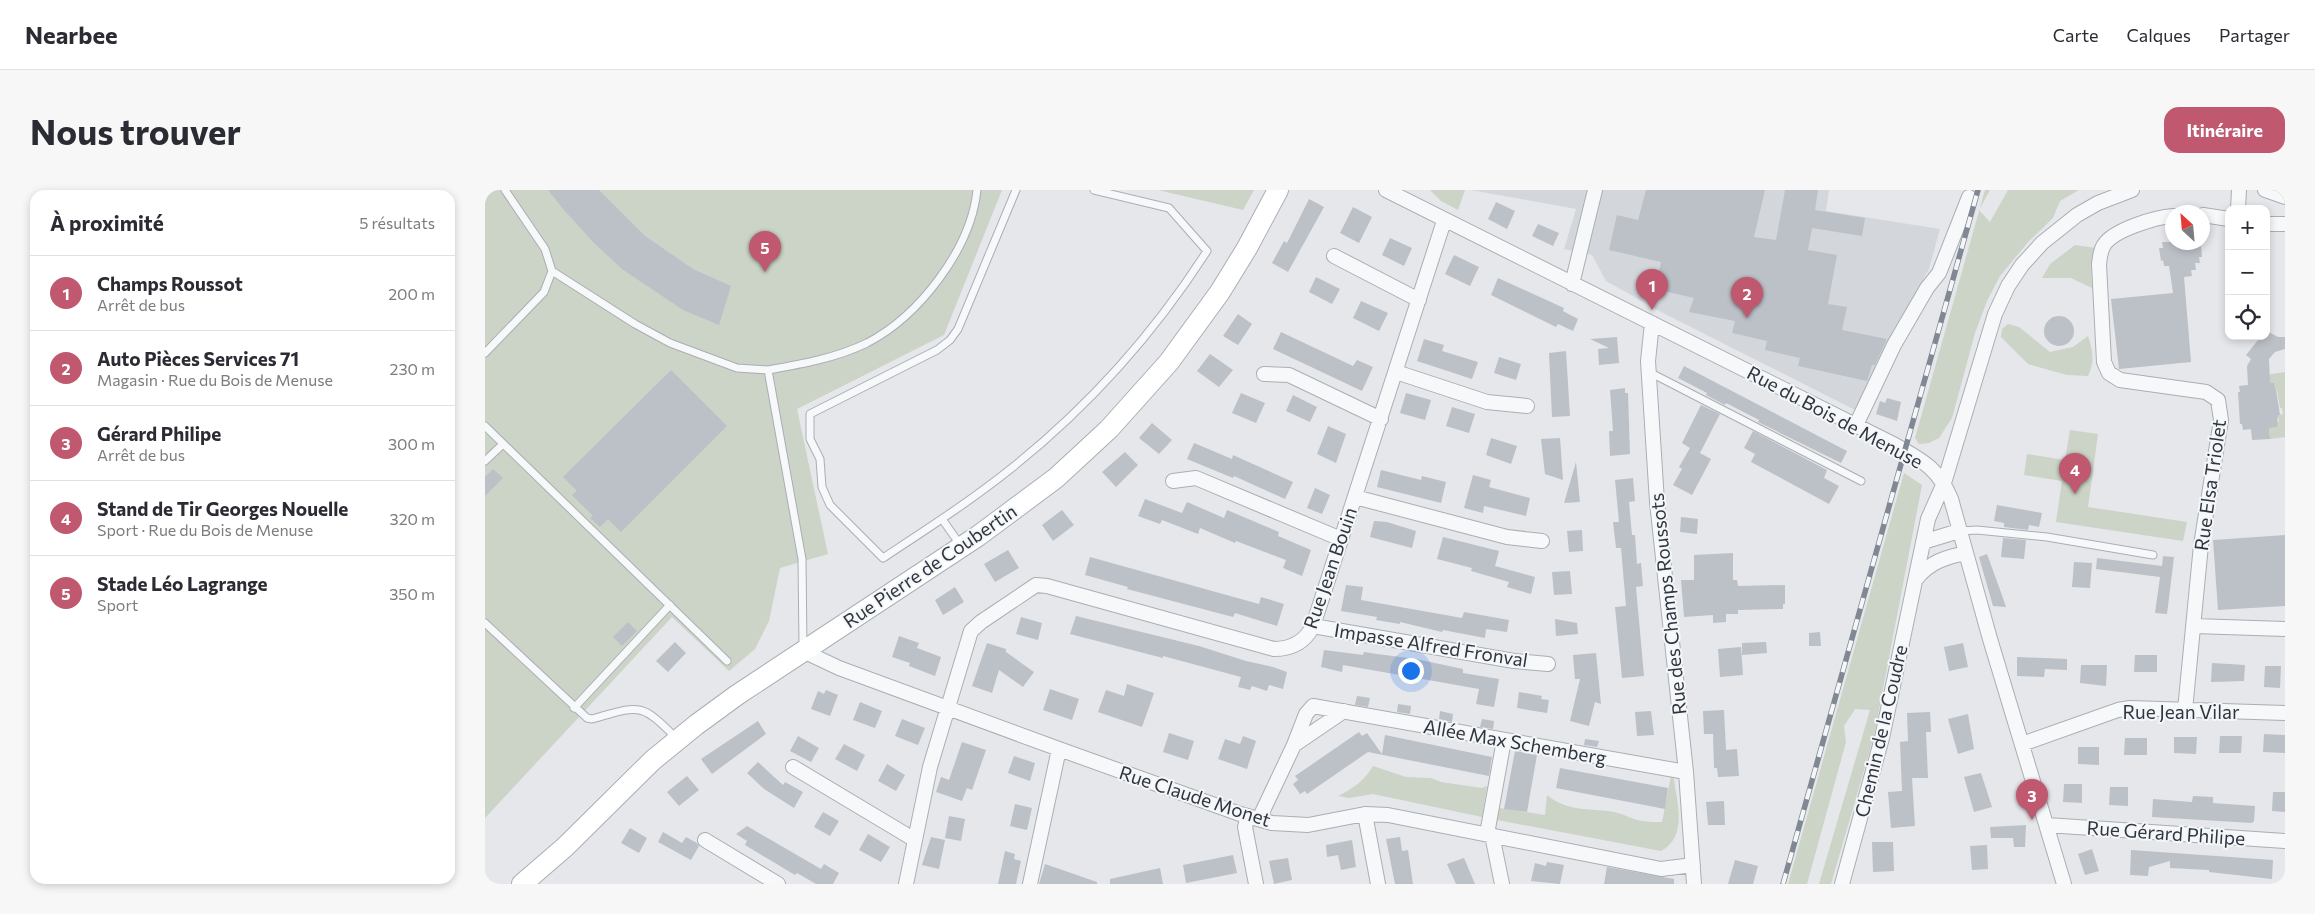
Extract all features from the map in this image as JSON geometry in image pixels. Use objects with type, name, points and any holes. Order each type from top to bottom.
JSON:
[{"type":"main road","name":"Rue Pierre de Coubertin","points":[[522,884],[565,847],[613,798],[678,740],[737,695],[961,547],[1056,478],[1109,429],[1169,362],[1220,292],[1247,248],[1278,190]]},
{"type":"main road","points":[[542,884],[565,847]]},
{"type":"street","name":"Rue du Bois de Menuse","points":[[1386,190],[1924,461],[1944,483],[1951,499],[2064,884]]},
{"type":"street","name":"Rue du Bois de Menuse","points":[[1409,190],[1426,211]]},
{"type":"street","points":[[1572,284],[1595,190]]},
{"type":"street","name":"Chemin de la Coudre","points":[[1842,884],[1882,738],[1928,519],[1944,483],[1985,343],[2008,286],[2022,266],[2059,228],[2098,203],[2132,190]]},
{"type":"street","points":[[2238,205],[2239,190]]},
{"type":"street","points":[[2265,190],[2285,196]]},
{"type":"street","points":[[1856,426],[1894,345],[1927,288],[1939,272],[1969,197]]},
{"type":"street","name":"Rue Elsa Triolet","points":[[2165,217],[2126,230],[2104,245],[2099,264],[2104,362],[2109,373],[2120,380],[2207,392],[2218,400],[2220,407],[2221,420],[2201,546],[2185,710]]},
{"type":"street","points":[[2210,217],[2225,219]]},
{"type":"street","name":"Rue Jean Bouin","points":[[906,884],[930,767],[971,631],[981,622],[1037,585],[1047,586],[1274,649],[1284,649],[1301,641],[1308,635],[1313,626],[1445,221]]},
{"type":"street","points":[[2270,224],[2285,224]]},
{"type":"street","points":[[1334,256],[1419,300]]},
{"type":"street","name":"Rue des Champs Roussots","points":[[1651,323],[1649,372],[1663,568],[1686,772],[1694,884]]},
{"type":"street","points":[[1396,372],[1487,402],[1527,406]]},
{"type":"street","points":[[1264,374],[1289,375],[1381,419]]},
{"type":"street","points":[[1173,481],[1196,478],[1341,539]]},
{"type":"street","points":[[1355,497],[1507,537],[1542,541]]},
{"type":"street","points":[[1923,542],[1959,531]]},
{"type":"street","points":[[1916,578],[1934,562],[1966,553]]},
{"type":"street","name":"Impasse Alfred Fronval","points":[[1313,626],[1514,661],[1549,664]]},
{"type":"street","points":[[2194,626],[2285,629]]},
{"type":"street","name":"Rue Claude Monet","points":[[803,651],[839,668],[1059,749],[1272,823],[1308,825],[1365,814],[1388,815],[1661,869],[1693,864]]},
{"type":"street","name":"Allée Max Schemberg","points":[[1254,818],[1294,745],[1306,714],[1313,706],[1686,772]]},
{"type":"street","name":"Rue Jean Vilar","points":[[2022,744],[2042,735],[2118,710],[2130,708],[2285,713]]},
{"type":"street","points":[[1294,745],[1344,711]]},
{"type":"street","points":[[1502,884],[1490,834],[1504,740]]},
{"type":"street","points":[[1030,884],[1059,749]]},
{"type":"street","points":[[793,766],[915,840]]},
{"type":"street","points":[[1365,814],[1378,884]]},
{"type":"street","points":[[1254,818],[1245,827],[1256,884]]},
{"type":"street","name":"Rue Gérard Philipe","points":[[2047,825],[2285,841]]},
{"type":"street","points":[[705,840],[778,884]]},
{"type":"lane","points":[[505,190],[545,250],[552,270],[635,324],[670,343],[737,368],[768,370],[805,364],[836,355],[868,342],[896,323],[925,297],[947,268],[965,234],[977,190]]},
{"type":"lane","points":[[1016,190],[958,329],[950,340],[937,350],[810,414],[810,439],[820,459],[822,487],[830,505],[883,558],[941,519],[1013,466],[1089,397],[1151,330],[1207,251],[1169,208],[1094,190]]},
{"type":"lane","points":[[485,353],[544,292],[552,270]]},
{"type":"lane","points":[[768,370],[802,559],[803,651]]},
{"type":"lane","points":[[1649,372],[1861,481]]},
{"type":"lane","points":[[485,426],[727,661]]},
{"type":"lane","points":[[485,461],[503,444]]},
{"type":"lane","points":[[941,519],[961,547]]},
{"type":"lane","points":[[1959,531],[1977,530],[2047,537],[2153,555]]},
{"type":"lane","points":[[574,708],[670,605]]},
{"type":"lane","points":[[485,623],[574,708],[587,718],[592,719],[625,710],[640,709],[651,713],[678,740]]},
{"type":"shaded area","points":[[485,190],[1002,190],[944,335],[797,409],[828,554],[780,568],[769,621],[755,649],[729,671],[672,617],[485,818]]},
{"type":"shaded area","points":[[1158,190],[1254,190],[1243,210]]},
{"type":"shaded area","points":[[1430,190],[1465,190],[1458,210],[1441,201]]},
{"type":"shaded area","points":[[1471,190],[1829,190],[1826,211],[1940,229],[1929,269],[1902,318],[1857,411],[1663,313],[1606,281],[1592,255],[1564,249],[1576,209]]},
{"type":"shaded area","points":[[1985,190],[1990,190],[1980,209]]},
{"type":"shaded area","points":[[2008,190],[2079,190],[2060,201],[2053,218],[2029,241],[2000,276],[1987,301],[1975,333],[1952,418],[1939,438],[1929,443],[1919,444],[1915,438],[1979,210],[1990,222]]},
{"type":"shaded area","points":[[2075,245],[2096,248],[2091,264],[2092,288],[2071,278],[2042,278],[2050,264]]},
{"type":"shaded area","points":[[2008,324],[2019,327],[2050,352],[2073,347],[2088,336],[2093,356],[2088,376],[2067,375],[2028,364],[2001,337],[2002,329]]},
{"type":"shaded area","points":[[2285,372],[2285,437],[2270,439],[2269,428],[2279,421],[2278,415],[2283,414],[2277,390],[2266,384],[2265,375]]},
{"type":"shaded area","points":[[2070,430],[2098,434],[2088,507],[2187,522],[2183,541],[2056,522],[2062,481],[2024,475],[2027,454],[2065,460]]},
{"type":"shaded area","points":[[1904,473],[1922,485],[1874,736],[1831,884],[1819,884],[1870,710],[1855,709],[1844,726],[1846,742],[1807,884],[1788,884]]},
{"type":"shaded area","points":[[1373,766],[1406,777],[1431,778],[1441,782],[1482,788],[1487,786],[1482,817],[1373,794],[1349,798],[1338,796],[1358,784]]},
{"type":"shaded area","points":[[1671,776],[1674,779],[1677,799],[1678,828],[1675,837],[1661,851],[1497,820],[1499,808],[1545,815],[1547,795],[1571,807],[1614,812],[1639,820],[1662,822]]},
{"type":"building","points":[[548,190],[599,190],[645,236],[693,269],[731,286],[719,325],[683,310],[622,269],[594,243]]},
{"type":"building","points":[[1646,190],[1765,190],[1754,237],[1776,240],[1785,190],[1818,190],[1815,210],[1865,218],[1862,236],[1812,228],[1808,250],[1837,255],[1828,304],[1847,307],[1842,330],[1887,339],[1875,365],[1872,365],[1867,381],[1798,366],[1800,358],[1765,350],[1767,341],[1732,333],[1735,321],[1689,312],[1694,298],[1655,289],[1661,262],[1609,250],[1617,215],[1638,220]]},
{"type":"building","points":[[1309,199],[1324,207],[1288,272],[1272,263],[1284,241],[1287,243]]},
{"type":"building","points":[[1496,202],[1515,211],[1507,229],[1488,219]]},
{"type":"building","points":[[1353,207],[1372,217],[1359,243],[1340,233]]},
{"type":"building","points":[[1538,224],[1559,233],[1553,246],[1532,236]]},
{"type":"building","points":[[1390,238],[1412,248],[1404,266],[1382,255]]},
{"type":"building","points":[[2162,242],[2165,242],[2165,250],[2201,250],[2202,257],[2199,257],[2200,263],[2195,263],[2196,270],[2191,270],[2192,276],[2184,277],[2191,362],[2119,369],[2111,299],[2173,293],[2169,266],[2164,266],[2163,260],[2161,261],[2159,248],[2163,248]]},
{"type":"building","points":[[1454,255],[1479,267],[1470,286],[1445,274]]},
{"type":"building","points":[[1316,277],[1340,289],[1332,304],[1309,292]]},
{"type":"building","points":[[1498,278],[1564,308],[1563,311],[1578,319],[1573,331],[1558,324],[1556,327],[1491,295]]},
{"type":"building","points":[[1361,301],[1388,313],[1379,331],[1353,318]]},
{"type":"building","points":[[1238,314],[1252,324],[1238,345],[1223,336]]},
{"type":"building","points":[[2059,316],[2070,320],[2074,331],[2070,342],[2059,346],[2048,342],[2044,331],[2048,320]]},
{"type":"building","points":[[1281,332],[1353,366],[1357,360],[1373,367],[1362,391],[1273,349]]},
{"type":"building","points":[[2270,333],[2278,337],[2285,337],[2285,349],[2275,352],[2269,359],[2270,383],[2274,383],[2276,389],[2280,415],[2278,415],[2277,427],[2269,428],[2270,439],[2252,440],[2251,429],[2243,430],[2242,424],[2240,424],[2239,386],[2248,385],[2247,366],[2251,359],[2246,355],[2258,340],[2270,340]]},
{"type":"building","points":[[1617,337],[1619,363],[1599,365],[1598,349],[1609,348],[1590,339]]},
{"type":"building","points":[[1424,339],[1444,345],[1442,351],[1478,362],[1472,379],[1417,361]]},
{"type":"building","points":[[1566,351],[1570,416],[1552,417],[1549,353]]},
{"type":"building","points":[[1210,354],[1233,370],[1219,387],[1197,371]]},
{"type":"building","points":[[1499,357],[1521,364],[1516,380],[1494,373]]},
{"type":"building","points":[[1684,366],[1847,451],[1841,463],[1758,422],[1759,420],[1726,403],[1725,405],[1678,378]]},
{"type":"building","points":[[671,370],[727,426],[621,532],[608,519],[600,527],[590,518],[593,516],[572,495],[577,491],[563,477]]},
{"type":"building","points":[[1625,388],[1625,393],[1628,393],[1630,454],[1610,456],[1609,431],[1613,431],[1610,390]]},
{"type":"building","points":[[1241,393],[1265,403],[1256,423],[1232,413]]},
{"type":"building","points":[[1406,393],[1431,400],[1425,420],[1400,413]]},
{"type":"building","points":[[1293,395],[1317,407],[1310,422],[1286,411]]},
{"type":"building","points":[[1887,398],[1901,402],[1897,421],[1876,414],[1880,401],[1885,403]]},
{"type":"building","points":[[1701,405],[1720,414],[1700,453],[1711,459],[1692,495],[1673,485],[1682,469],[1679,467],[1690,448],[1682,443]]},
{"type":"building","points":[[1452,407],[1475,414],[1469,433],[1446,426]]},
{"type":"building","points":[[1152,423],[1172,440],[1159,454],[1139,438]]},
{"type":"building","points":[[1328,426],[1346,434],[1336,463],[1317,454]]},
{"type":"building","points":[[1753,431],[1827,470],[1824,478],[1839,486],[1829,504],[1751,462],[1755,454],[1744,448]]},
{"type":"building","points":[[1491,438],[1517,446],[1511,464],[1486,455]]},
{"type":"building","points":[[1560,438],[1563,480],[1545,474],[1541,439]]},
{"type":"building","points":[[1194,443],[1232,459],[1233,455],[1293,482],[1285,499],[1234,476],[1233,478],[1187,459]]},
{"type":"building","points":[[1125,452],[1138,465],[1116,487],[1102,472]]},
{"type":"building","points":[[1576,462],[1580,502],[1564,503]]},
{"type":"building","points":[[493,469],[503,478],[485,496],[485,477]]},
{"type":"building","points":[[1381,470],[1421,480],[1422,476],[1446,482],[1441,503],[1377,487]]},
{"type":"building","points":[[1473,475],[1491,480],[1489,487],[1530,498],[1526,516],[1484,506],[1483,513],[1464,508]]},
{"type":"building","points":[[1633,478],[1635,501],[1629,502],[1632,535],[1635,535],[1637,564],[1641,563],[1643,586],[1636,587],[1644,676],[1622,678],[1615,607],[1626,606],[1621,548],[1616,548],[1613,522],[1619,522],[1615,480]]},
{"type":"building","points":[[1315,488],[1330,495],[1322,514],[1307,508]]},
{"type":"building","points":[[1145,499],[1182,513],[1187,502],[1224,518],[1227,510],[1279,532],[1278,536],[1311,550],[1302,576],[1283,568],[1286,560],[1236,541],[1235,543],[1200,528],[1198,534],[1162,520],[1160,524],[1138,516]]},
{"type":"building","points":[[1997,505],[2042,513],[2039,527],[2029,525],[2028,530],[2004,527],[2004,523],[1994,521]]},
{"type":"building","points":[[1062,510],[1074,525],[1053,541],[1042,525]]},
{"type":"building","points":[[1681,517],[1698,519],[1697,534],[1680,532]]},
{"type":"building","points":[[1374,521],[1387,522],[1416,531],[1412,548],[1370,537]]},
{"type":"building","points":[[1582,530],[1583,551],[1569,552],[1567,531]]},
{"type":"building","points":[[2285,535],[2285,606],[2218,610],[2213,540]]},
{"type":"building","points":[[1443,537],[1499,551],[1495,566],[1535,577],[1531,594],[1507,587],[1509,582],[1471,571],[1472,568],[1437,559]]},
{"type":"building","points":[[2003,538],[2026,540],[2024,559],[2001,557]]},
{"type":"building","points":[[1008,550],[1019,568],[995,582],[984,564]]},
{"type":"building","points":[[1733,553],[1733,580],[1737,580],[1738,586],[1785,585],[1785,604],[1783,604],[1783,609],[1738,610],[1738,614],[1726,614],[1726,622],[1713,623],[1713,615],[1684,617],[1681,580],[1694,580],[1694,555]]},
{"type":"building","points":[[1987,554],[2006,607],[1993,606],[1979,557]]},
{"type":"building","points":[[2163,556],[2174,557],[2167,614],[2155,613],[2160,577],[2096,569],[2097,558],[2162,566]]},
{"type":"building","points":[[1090,557],[1259,604],[1261,597],[1284,604],[1277,626],[1235,613],[1233,617],[1127,589],[1128,587],[1085,575]]},
{"type":"building","points":[[2074,562],[2092,563],[2090,588],[2072,587]]},
{"type":"building","points":[[1570,571],[1572,594],[1554,595],[1552,572]]},
{"type":"building","points":[[1346,585],[1363,587],[1361,600],[1462,618],[1464,612],[1509,620],[1507,632],[1486,629],[1485,638],[1443,630],[1442,632],[1400,622],[1400,624],[1376,620],[1377,617],[1341,611]]},
{"type":"building","points":[[955,587],[964,602],[943,615],[935,600]]},
{"type":"building","points":[[1076,616],[1199,646],[1246,661],[1273,667],[1287,672],[1283,689],[1269,685],[1267,691],[1252,686],[1250,690],[1238,687],[1241,677],[1070,634]]},
{"type":"building","points":[[1021,617],[1042,623],[1038,640],[1016,634]]},
{"type":"building","points":[[1555,619],[1577,623],[1578,634],[1556,636]]},
{"type":"building","points":[[628,622],[637,631],[622,646],[613,637]]},
{"type":"building","points":[[1820,632],[1821,646],[1809,646],[1809,633]]},
{"type":"building","points":[[899,636],[919,643],[917,648],[941,657],[935,676],[909,666],[910,663],[892,657]]},
{"type":"building","points":[[675,642],[686,653],[668,672],[656,661]]},
{"type":"building","points":[[1766,642],[1767,653],[1742,655],[1742,643]]},
{"type":"building","points":[[987,643],[1006,649],[1006,652],[1034,672],[1023,687],[999,670],[992,693],[972,686]]},
{"type":"building","points":[[1963,643],[1968,667],[1949,671],[1944,647]]},
{"type":"building","points":[[1741,647],[1743,675],[1720,677],[1718,649]]},
{"type":"building","points":[[1324,650],[1363,655],[1364,652],[1416,659],[1463,669],[1463,673],[1499,679],[1494,707],[1476,704],[1479,689],[1343,665],[1342,672],[1321,667]]},
{"type":"building","points":[[1596,653],[1601,704],[1595,702],[1589,726],[1570,721],[1580,679],[1575,679],[1573,655]]},
{"type":"building","points":[[2135,655],[2157,655],[2157,672],[2134,672]]},
{"type":"building","points":[[2017,657],[2067,659],[2067,670],[2045,669],[2044,677],[2017,676]]},
{"type":"building","points":[[2212,663],[2245,665],[2244,681],[2211,682]]},
{"type":"building","points":[[2081,665],[2107,665],[2106,686],[2080,683]]},
{"type":"building","points":[[2265,666],[2281,666],[2280,688],[2264,687]]},
{"type":"building","points":[[1127,684],[1154,693],[1142,727],[1098,712],[1106,690],[1124,696]]},
{"type":"building","points":[[1050,689],[1079,699],[1072,720],[1043,710]]},
{"type":"building","points":[[826,690],[838,695],[830,716],[811,709],[818,691],[824,694]]},
{"type":"building","points":[[1519,692],[1542,696],[1541,699],[1549,700],[1547,713],[1517,708]]},
{"type":"building","points":[[1357,696],[1370,698],[1368,707],[1355,705]]},
{"type":"building","points":[[860,702],[882,711],[875,728],[853,720]]},
{"type":"building","points":[[1398,704],[1411,706],[1410,714],[1397,712]]},
{"type":"building","points":[[1724,710],[1726,750],[1737,749],[1739,776],[1718,777],[1717,768],[1714,768],[1713,734],[1704,734],[1703,711]]},
{"type":"building","points":[[1440,711],[1453,714],[1452,722],[1439,719]]},
{"type":"building","points":[[1651,711],[1654,735],[1637,736],[1635,712]]},
{"type":"building","points":[[1930,712],[1931,732],[1926,732],[1928,778],[1912,778],[1915,826],[1891,828],[1888,792],[1902,791],[1900,742],[1908,741],[1907,713]]},
{"type":"building","points":[[1968,714],[1974,749],[1958,754],[1948,719]]},
{"type":"building","points":[[902,719],[925,728],[918,745],[895,736]]},
{"type":"building","points":[[1482,719],[1494,721],[1493,729],[1480,727]]},
{"type":"building","points":[[758,721],[766,734],[712,774],[701,759]]},
{"type":"building","points":[[1359,732],[1362,736],[1367,733],[1382,754],[1385,735],[1492,757],[1489,776],[1368,752],[1307,794],[1305,791],[1300,794],[1293,784],[1298,780],[1295,776]]},
{"type":"building","points":[[1169,733],[1194,741],[1188,760],[1163,752]]},
{"type":"building","points":[[2264,734],[2285,735],[2285,753],[2263,752]]},
{"type":"building","points":[[798,736],[819,748],[811,762],[790,751]]},
{"type":"building","points":[[1243,736],[1256,741],[1247,769],[1218,759],[1225,739],[1240,744]]},
{"type":"building","points":[[2220,736],[2242,736],[2241,753],[2219,753]]},
{"type":"building","points":[[2174,737],[2197,737],[2196,754],[2174,753]]},
{"type":"building","points":[[2125,738],[2147,738],[2147,755],[2124,755]]},
{"type":"building","points":[[1585,739],[1599,741],[1597,747],[1584,745]]},
{"type":"building","points":[[962,742],[986,750],[972,790],[967,788],[962,801],[936,792],[941,777],[949,780]]},
{"type":"building","points":[[844,744],[865,755],[857,771],[835,759]]},
{"type":"building","points":[[2078,747],[2099,747],[2099,765],[2078,764]]},
{"type":"building","points":[[1515,751],[1537,755],[1527,812],[1504,809]]},
{"type":"building","points":[[1014,756],[1035,763],[1030,781],[1008,773]]},
{"type":"building","points":[[758,762],[783,785],[785,782],[803,792],[794,808],[764,789],[747,773]]},
{"type":"building","points":[[887,764],[905,775],[896,791],[878,781]]},
{"type":"building","points":[[1560,768],[1668,788],[1665,809],[1556,788]]},
{"type":"building","points":[[1981,773],[1992,807],[1974,812],[1964,777]]},
{"type":"building","points":[[687,776],[699,790],[679,806],[667,792]]},
{"type":"building","points":[[2064,784],[2082,784],[2082,803],[2063,802]]},
{"type":"building","points":[[2110,787],[2128,787],[2128,806],[2109,805]]},
{"type":"building","points":[[2273,792],[2285,792],[2285,812],[2272,811]]},
{"type":"building","points":[[2193,796],[2213,797],[2213,803],[2255,806],[2254,821],[2252,823],[2152,817],[2153,799],[2192,802]]},
{"type":"building","points":[[1724,801],[1725,825],[1708,825],[1706,802]]},
{"type":"building","points":[[1015,804],[1032,808],[1027,830],[1010,826]]},
{"type":"building","points":[[823,812],[839,821],[830,836],[814,827]]},
{"type":"building","points":[[949,816],[965,819],[961,841],[945,838]]},
{"type":"building","points":[[2026,825],[2025,847],[2014,847],[2013,838],[1991,838],[1990,827]]},
{"type":"building","points":[[747,826],[821,869],[824,864],[839,873],[833,884],[816,884],[797,873],[795,875],[745,845],[747,841],[736,834]]},
{"type":"building","points":[[630,828],[647,838],[639,853],[621,843]]},
{"type":"building","points":[[663,832],[682,843],[686,837],[697,843],[699,846],[691,860],[658,842]]},
{"type":"building","points":[[868,834],[890,847],[881,862],[859,850]]},
{"type":"building","points":[[931,837],[945,840],[939,869],[922,865]]},
{"type":"building","points":[[1400,837],[1402,851],[1408,850],[1413,884],[1395,884],[1386,839]]},
{"type":"building","points":[[1352,840],[1356,867],[1341,870],[1338,855],[1327,857],[1326,845]]},
{"type":"building","points":[[1872,842],[1893,842],[1894,871],[1873,872]]},
{"type":"building","points":[[1987,845],[1988,869],[1972,870],[1970,846]]},
{"type":"building","points":[[2092,849],[2099,871],[2085,875],[2078,854]]},
{"type":"building","points":[[2131,850],[2273,860],[2272,879],[2209,872],[2209,870],[2170,868],[2170,861],[2149,867],[2148,876],[2130,875]]},
{"type":"building","points":[[1005,851],[1015,854],[1014,859],[1021,861],[1016,884],[998,884]]},
{"type":"building","points":[[1233,855],[1237,873],[1186,883],[1183,865]]},
{"type":"building","points":[[1288,858],[1292,880],[1274,884],[1269,861]]},
{"type":"building","points":[[1464,858],[1475,884],[1456,884],[1447,864]]},
{"type":"building","points":[[1735,860],[1758,866],[1753,884],[1728,884]]},
{"type":"building","points":[[1547,862],[1564,865],[1560,884],[1531,881],[1535,863],[1546,866]]},
{"type":"building","points":[[1045,864],[1097,882],[1097,884],[1039,884]]},
{"type":"building","points":[[1607,867],[1674,879],[1674,884],[1604,884]]},
{"type":"building","points":[[1160,868],[1163,884],[1110,884],[1110,879]]},
{"type":"railway","points":[[1783,884],[1978,190]]},
{"type":"place","name":"Stade Léo Lagrange","points":[[765,272]]},
{"type":"place","name":"Champs Roussot","points":[[1652,310]]},
{"type":"place","name":"Auto Pièces Services 71","points":[[1747,318]]},
{"type":"place","name":"Stand de Tir Georges Nouelle","points":[[2075,494]]},
{"type":"place","name":"Gérard Philipe","points":[[2032,820]]}]
